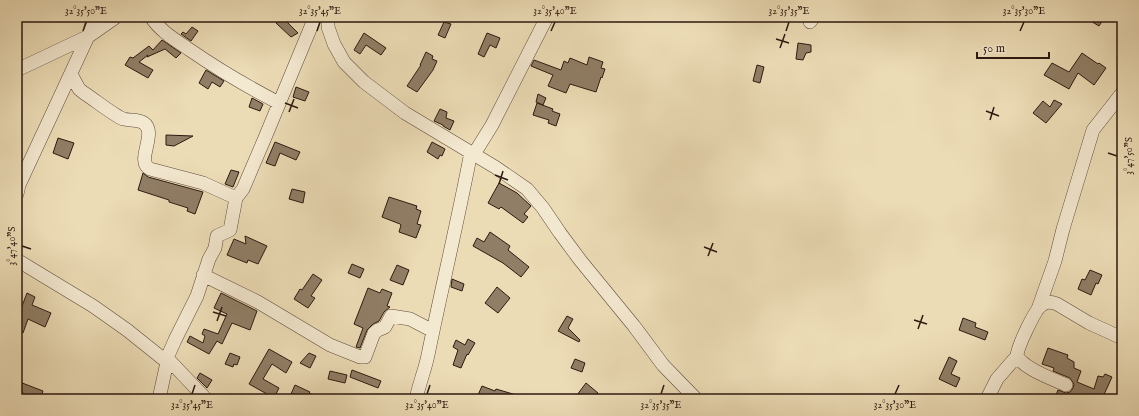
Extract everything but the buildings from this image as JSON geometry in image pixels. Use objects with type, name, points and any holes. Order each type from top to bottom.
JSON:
[{"type":"street","points":[[17,194],[19,186],[97,17]]},
{"type":"street","points":[[17,70],[89,36],[116,17]]},
{"type":"street","points":[[151,17],[159,28],[239,83],[279,103]]},
{"type":"street","points":[[159,399],[167,360],[178,333],[197,296],[217,236],[230,230],[236,198],[243,189],[315,17]]},
{"type":"street","points":[[328,17],[328,28],[334,44],[344,62],[364,82],[405,112],[495,167],[526,189],[543,208],[580,260],[634,326],[663,365],[696,399]]},
{"type":"street","points":[[416,396],[427,360],[472,153],[492,125],[547,17]]},
{"type":"street","points":[[71,74],[79,89],[84,93],[123,118],[138,121],[146,125],[148,129],[144,161],[146,167],[203,183],[236,198]]},
{"type":"street","points":[[987,399],[997,379],[1017,356],[1020,345],[1038,309],[1055,261],[1062,229],[1092,130],[1122,92]]},
{"type":"street","points":[[17,260],[93,306],[127,330],[167,360],[206,399]]},
{"type":"street","points":[[203,275],[258,302],[330,344],[360,357],[365,356],[374,333],[385,327],[391,316],[410,319],[433,331]]},
{"type":"street","points":[[1038,309],[1043,304],[1052,302],[1089,323],[1122,338]]},
{"type":"street","points":[[1017,356],[1025,364],[1042,374],[1066,384]]}]
